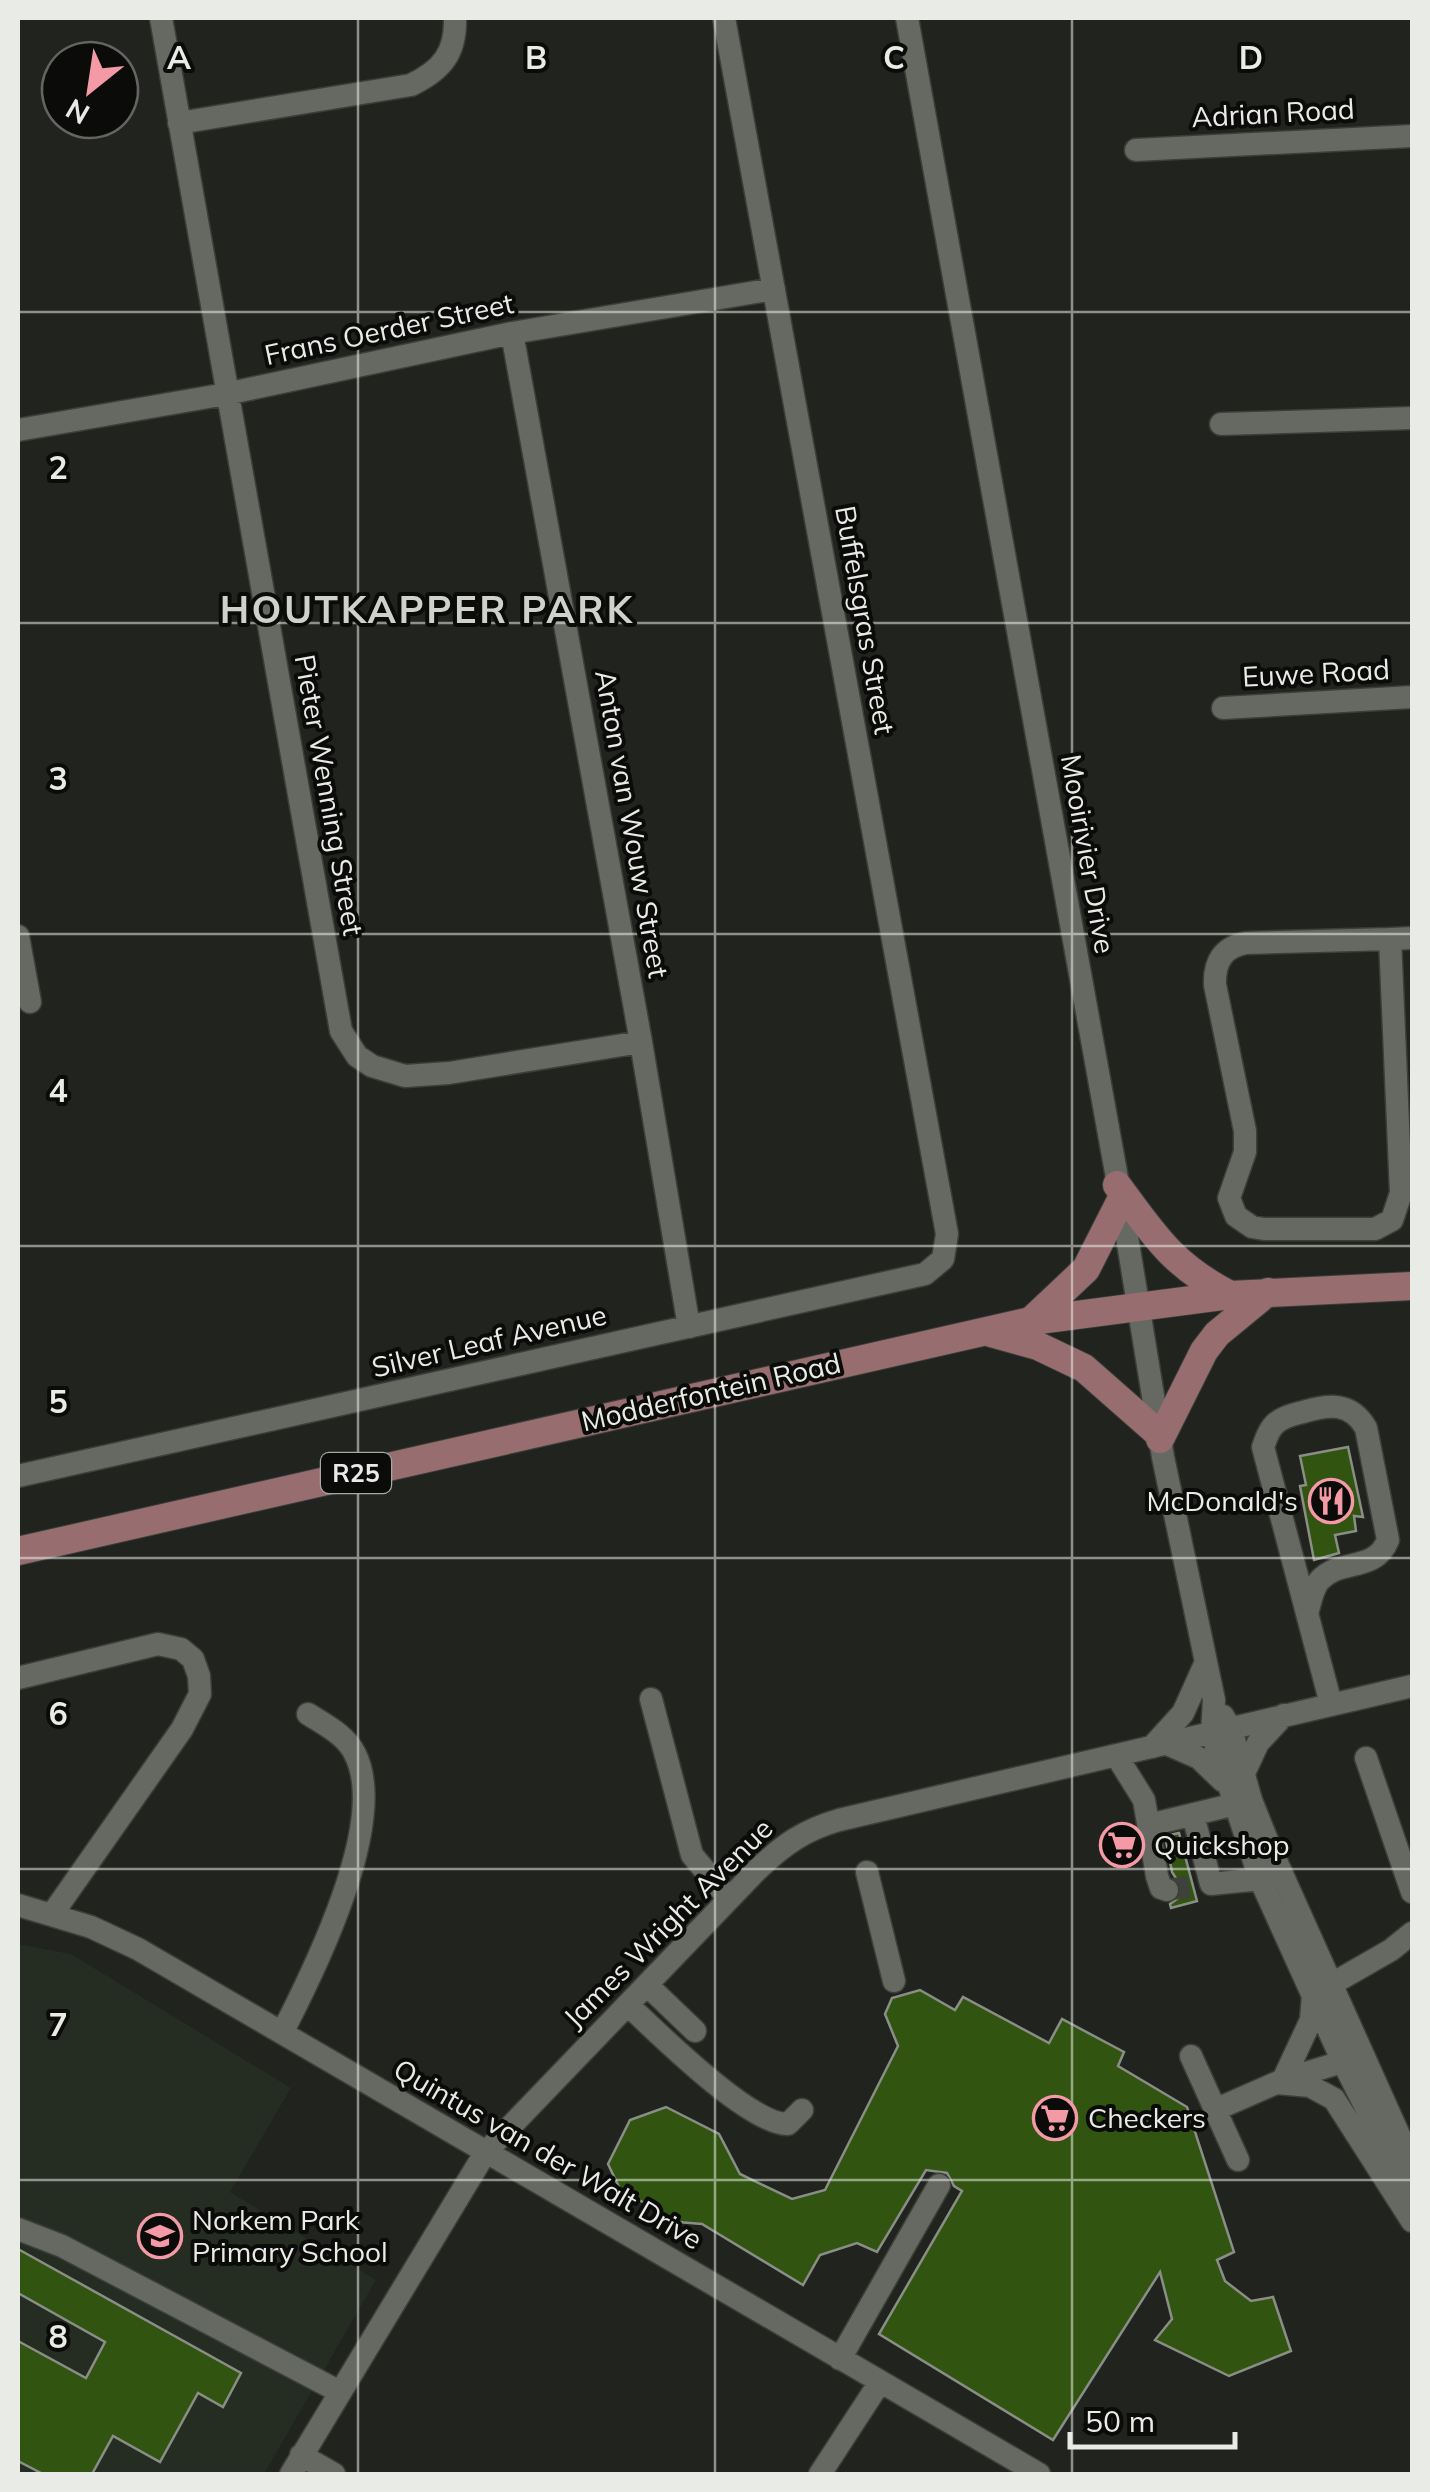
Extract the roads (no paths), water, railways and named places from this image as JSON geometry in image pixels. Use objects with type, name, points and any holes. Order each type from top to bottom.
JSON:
[{"type":"main road","points":[[1031,1321],[1086,1269],[1119,1192],[1174,1259],[1230,1295]]},
{"type":"main road","name":"Modderfontein Road","points":[[18,1551],[1031,1321],[1230,1295],[1412,1286]]},
{"type":"main road","points":[[985,1331],[1038,1346],[1084,1368],[1159,1436],[1204,1351],[1217,1334],[1268,1292]]},
{"type":"street","name":"Pieter Wenning Street","points":[[161,18],[338,1015],[348,1045],[372,1066],[405,1076],[424,1076],[641,1042]]},
{"type":"street","points":[[179,124],[411,85],[443,66],[454,46],[455,18]]},
{"type":"street","name":"Buffelsgras Street","points":[[724,18],[948,1234]]},
{"type":"street","name":"Mooirivier Drive","points":[[908,18],[1119,1192],[1159,1436],[1205,1664],[1240,1792],[1272,1878],[1412,2199]]},
{"type":"street","name":"Adrian Road","points":[[1136,150],[1412,136]]},
{"type":"street","name":"Frans Oerder Street","points":[[18,430],[226,394],[512,332],[774,289]]},
{"type":"street","name":"Anton van Wouw Street","points":[[512,332],[641,1042],[688,1327]]},
{"type":"street","points":[[1221,424],[1412,418]]},
{"type":"street","name":"Euwe Road","points":[[1222,708],[1412,697]]},
{"type":"street","points":[[18,936],[30,1002]]},
{"type":"street","points":[[1402,938],[1400,1204],[1392,1220],[1364,1230],[1252,1227],[1236,1216],[1231,1207],[1230,1188],[1246,1143],[1216,985],[1216,965],[1227,950],[1246,943],[1402,938]]},
{"type":"street","name":"Silver Leaf Avenue","points":[[18,1476],[925,1274],[943,1259],[948,1234]]},
{"type":"street","points":[[1308,1610],[1319,1580],[1374,1559],[1388,1540],[1366,1428],[1360,1418],[1340,1406],[1318,1407],[1282,1418],[1268,1433],[1264,1447],[1331,1704]]},
{"type":"street","points":[[18,1678],[158,1644],[181,1648],[193,1659],[200,1676],[200,1694],[182,1729],[53,1913]]},
{"type":"street","points":[[1205,1664],[1183,1712],[1159,1746],[1208,1764],[1240,1792]]},
{"type":"street","name":"James Wright Avenue","points":[[296,2465],[485,2153],[790,1840],[818,1826],[1412,1686]]},
{"type":"street","points":[[652,1699],[692,1855],[729,1899]]},
{"type":"street","points":[[282,2034],[332,1928],[364,1804],[361,1770],[354,1752],[342,1737],[308,1714]]},
{"type":"street","points":[[1149,1825],[1193,1815],[1240,1792],[1258,1743],[1284,1716]]},
{"type":"street","points":[[1116,1755],[1144,1800],[1157,1876],[1161,1888],[1166,1890]]},
{"type":"street","points":[[1366,1758],[1412,1892]]},
{"type":"street","points":[[1193,1815],[1202,1885],[1272,1878]]},
{"type":"street","points":[[867,1872],[894,1981]]},
{"type":"street","name":"Quintus van der Walt Drive","points":[[18,1905],[53,1913],[138,1949],[1039,2474]]},
{"type":"street","points":[[1280,2082],[1322,1990],[1392,1950],[1412,1933]]},
{"type":"street","points":[[647,1985],[695,2031]]},
{"type":"street","points":[[628,2005],[726,2091],[772,2122],[788,2124],[802,2110]]},
{"type":"street","points":[[1191,2056],[1238,2160]]},
{"type":"street","points":[[1217,2108],[1353,2058]]},
{"type":"street","name":"Mooirivier Drive","points":[[1353,2058],[1412,2164]]},
{"type":"street","points":[[1280,2082],[1310,2086],[1334,2099],[1412,2221]]},
{"type":"street","points":[[840,2359],[939,2185]]},
{"type":"street","points":[[18,2228],[62,2246],[340,2392]]},
{"type":"street","points":[[820,2474],[880,2382]]},
{"type":"street","points":[[296,2465],[334,2474]]},
{"type":"tunnel","points":[[1167,1890],[1193,1886]]},
{"type":"place","name":"McDonald's","points":[[1331,1501]]},
{"type":"place","name":"Quickshop","points":[[1122,1845]]},
{"type":"place","name":"Checkers","points":[[1055,2118]]},
{"type":"place","name":"Norkem Park Primary School","points":[[160,2236]]},
{"type":"district","name":"HOUTKAPPER PARK","points":[[427,610]]}]
